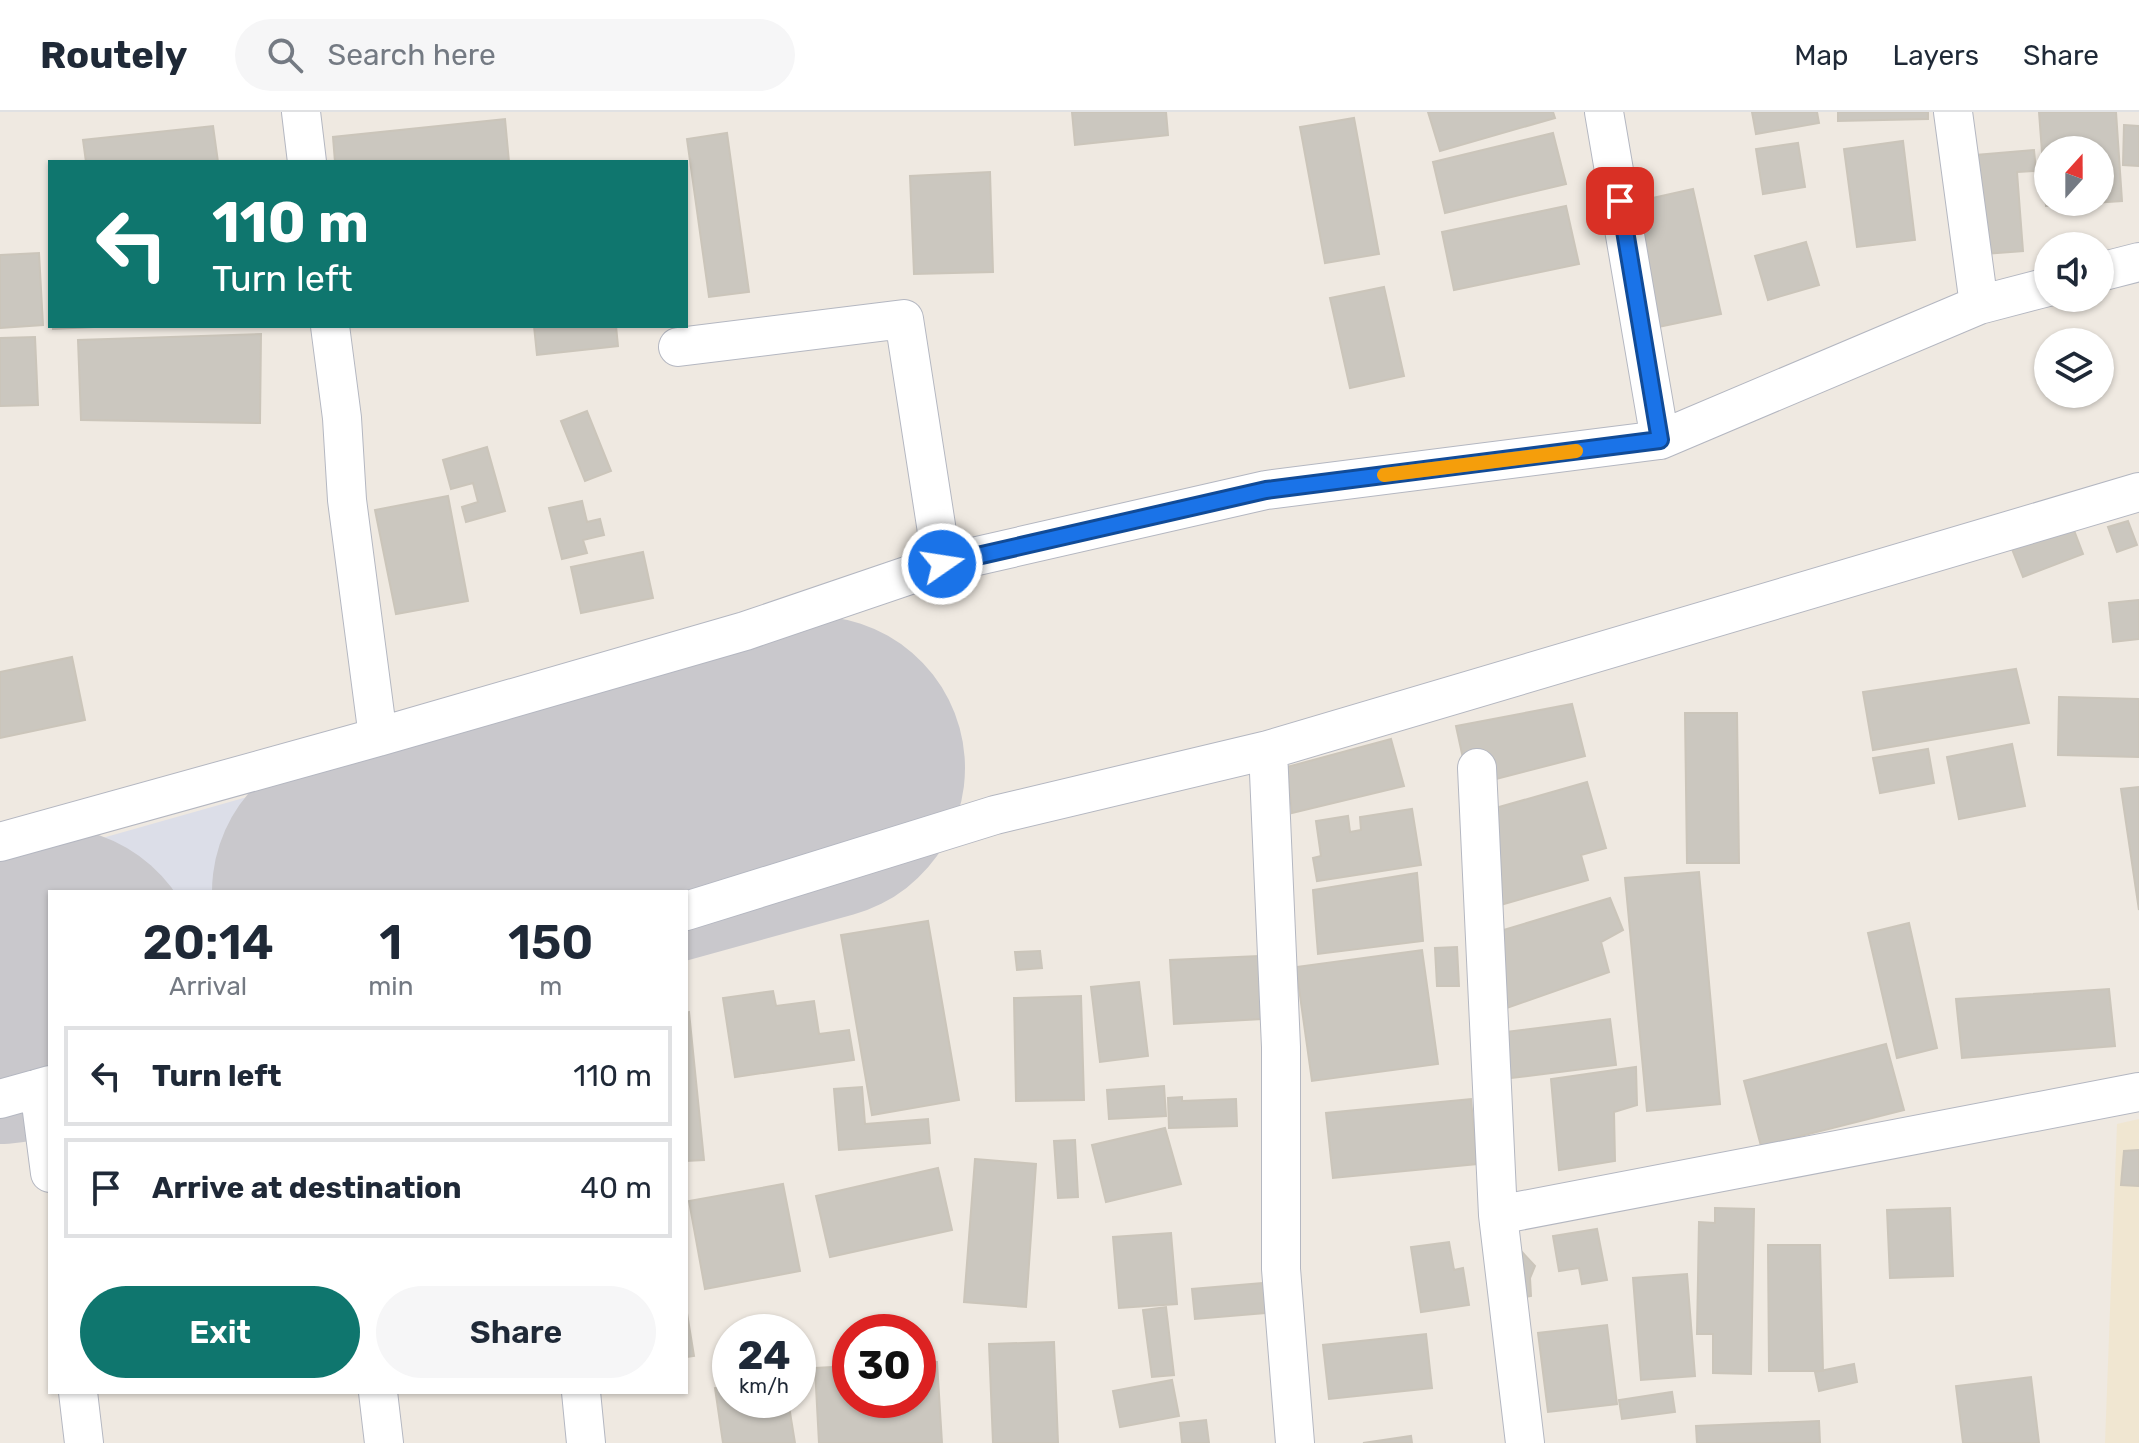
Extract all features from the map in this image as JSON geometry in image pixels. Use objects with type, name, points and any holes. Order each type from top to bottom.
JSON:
[{"type":"street","points":[[301,112],[307,160]]},
{"type":"street","points":[[1604,112],[1660,440]]},
{"type":"street","points":[[1953,112],[1979,305]]},
{"type":"street","points":[[2114,268],[2139,262]]},
{"type":"street","points":[[0,842],[745,631],[942,564],[1266,490],[1660,440],[1979,305],[2034,291]]},
{"type":"street","points":[[678,347],[904,319],[942,564]]},
{"type":"street","points":[[330,328],[342,418],[347,500],[378,737]]},
{"type":"street","points":[[688,910],[995,815],[1268,750],[2139,492]]},
{"type":"street","points":[[1268,750],[1281,1047],[1281,1269],[1295,1443]]},
{"type":"street","points":[[1477,768],[1498,1215],[1525,1443]]},
{"type":"street","points":[[0,1099],[45,1087],[48,1139]]},
{"type":"street","points":[[1498,1215],[2139,1092]]},
{"type":"street","points":[[78,1394],[84,1443]]},
{"type":"street","points":[[378,1394],[384,1443]]},
{"type":"street","points":[[581,1394],[586,1443]]},
{"type":"shaded area","points":[[820,646],[860,894],[688,941],[688,890],[48,890],[48,1120],[0,1133],[0,867],[364,764]]},
{"type":"shaded area","points":[[2139,1119],[2139,1443],[2105,1443],[2117,1124]]},
{"type":"building","points":[[1072,112],[1166,112],[1168,135],[1075,145]]},
{"type":"building","points":[[1428,112],[1553,112],[1555,118],[1440,151]]},
{"type":"building","points":[[1752,112],[1817,112],[1819,123],[1756,134]]},
{"type":"building","points":[[1838,112],[1928,112],[1928,119],[1838,121]]},
{"type":"building","points":[[2039,112],[2116,112],[2122,201],[2114,202],[2114,136],[2041,136]]},
{"type":"building","points":[[1354,118],[1379,254],[1325,263],[1300,127]]},
{"type":"building","points":[[505,119],[509,160],[335,160],[333,137]]},
{"type":"building","points":[[2124,125],[2139,126],[2139,166],[2123,165]]},
{"type":"building","points":[[213,126],[218,160],[86,160],[83,140]]},
{"type":"building","points":[[727,133],[749,292],[709,297],[687,139]]},
{"type":"building","points":[[1553,133],[1566,184],[1445,213],[1433,162]]},
{"type":"building","points":[[1903,141],[1915,240],[1857,247],[1844,149]]},
{"type":"building","points":[[1798,143],[1805,187],[1763,194],[1756,149]]},
{"type":"building","points":[[2034,150],[2034,171],[2017,172],[2023,251],[1985,254],[1976,155]]},
{"type":"building","points":[[990,172],[993,272],[914,274],[910,176]]},
{"type":"building","points":[[1693,189],[1721,314],[1658,327],[1630,203]]},
{"type":"building","points":[[1566,206],[1579,264],[1454,290],[1442,232]]},
{"type":"building","points":[[1806,242],[1819,285],[1768,300],[1755,256]]},
{"type":"building","points":[[39,253],[43,325],[0,328],[0,255]]},
{"type":"building","points":[[1384,287],[1404,376],[1350,388],[1330,298]]},
{"type":"building","points":[[534,328],[616,328],[618,346],[537,355]]},
{"type":"building","points":[[261,334],[260,423],[81,420],[78,340]]},
{"type":"building","points":[[35,337],[38,405],[0,406],[0,338]]},
{"type":"building","points":[[587,411],[611,471],[585,481],[561,421]]},
{"type":"building","points":[[487,447],[505,511],[466,522],[462,507],[478,502],[473,483],[451,489],[443,460]]},
{"type":"building","points":[[448,496],[468,601],[396,614],[375,510]]},
{"type":"building","points":[[582,501],[587,522],[600,519],[604,535],[583,540],[587,553],[562,559],[549,508]]},
{"type":"building","points":[[2128,521],[2137,545],[2117,552],[2108,527]]},
{"type":"building","points":[[2072,525],[2083,554],[2023,577],[2012,549]]},
{"type":"building","points":[[643,552],[653,598],[581,613],[571,567]]},
{"type":"building","points":[[2139,600],[2139,639],[2113,642],[2109,603]]},
{"type":"building","points":[[72,657],[85,720],[0,738],[0,672]]},
{"type":"building","points":[[2016,669],[2029,723],[1873,750],[1863,692]]},
{"type":"building","points":[[2059,697],[2139,699],[2139,757],[2058,755]]},
{"type":"building","points":[[1572,704],[1585,756],[1469,786],[1456,726]]},
{"type":"building","points":[[1685,713],[1737,713],[1739,863],[1687,863]]},
{"type":"building","points":[[1391,739],[1404,786],[1292,813],[1287,767]]},
{"type":"building","points":[[2012,744],[2025,806],[1959,819],[1947,757]]},
{"type":"building","points":[[1928,749],[1934,783],[1880,793],[1873,758]]},
{"type":"building","points":[[1587,782],[1606,848],[1581,855],[1588,880],[1497,906],[1471,815]]},
{"type":"building","points":[[2139,787],[2139,910],[2121,789]]},
{"type":"building","points":[[1412,809],[1421,865],[1317,881],[1313,858],[1321,856],[1316,821],[1348,816],[1350,832],[1361,830],[1360,817]]},
{"type":"building","points":[[1699,872],[1720,1104],[1647,1111],[1625,878]]},
{"type":"building","points":[[1417,873],[1423,941],[1318,954],[1313,890]]},
{"type":"building","points":[[1610,898],[1623,930],[1601,942],[1609,972],[1504,1009],[1487,935]]},
{"type":"building","points":[[928,921],[959,1100],[872,1115],[841,935]]},
{"type":"building","points":[[1909,923],[1937,1048],[1897,1058],[1868,933]]},
{"type":"building","points":[[1457,947],[1459,986],[1437,986],[1435,948]]},
{"type":"building","points":[[1422,950],[1438,1064],[1312,1081],[1296,967]]},
{"type":"building","points":[[1040,951],[1042,968],[1017,970],[1015,952]]},
{"type":"building","points":[[1259,956],[1262,1019],[1174,1024],[1170,960]]},
{"type":"building","points":[[1139,982],[1148,1056],[1100,1062],[1091,987]]},
{"type":"building","points":[[2109,989],[2115,1046],[1962,1058],[1956,999]]},
{"type":"building","points":[[773,991],[776,1006],[814,1001],[819,1034],[849,1030],[854,1060],[735,1077],[723,998]]},
{"type":"building","points":[[1081,996],[1084,1100],[1016,1101],[1014,998]]},
{"type":"building","points":[[688,1012],[704,1160],[688,1161]]},
{"type":"building","points":[[1610,1019],[1616,1065],[1503,1079],[1497,1033]]},
{"type":"building","points":[[1886,1044],[1904,1110],[1761,1146],[1744,1081]]},
{"type":"building","points":[[1636,1067],[1637,1105],[1614,1112],[1615,1161],[1559,1170],[1551,1079]]},
{"type":"building","points":[[1164,1086],[1166,1116],[1109,1119],[1107,1090]]},
{"type":"building","points":[[862,1087],[865,1124],[928,1119],[930,1143],[839,1150],[834,1089]]},
{"type":"building","points":[[1182,1097],[1182,1101],[1236,1099],[1237,1126],[1169,1128],[1168,1098]]},
{"type":"building","points":[[1471,1099],[1477,1164],[1333,1178],[1326,1113]]},
{"type":"building","points":[[1165,1128],[1181,1184],[1106,1202],[1092,1145]]},
{"type":"building","points":[[1075,1140],[1078,1197],[1058,1198],[1054,1141]]},
{"type":"building","points":[[2139,1150],[2139,1186],[2121,1185],[2124,1151]]},
{"type":"building","points":[[975,1159],[1036,1164],[1026,1307],[964,1302]]},
{"type":"building","points":[[938,1168],[952,1230],[830,1257],[816,1196]]},
{"type":"building","points":[[783,1184],[800,1271],[705,1289],[689,1201]]},
{"type":"building","points":[[1715,1208],[1754,1209],[1751,1374],[1713,1373],[1713,1334],[1697,1334],[1699,1222],[1715,1223]]},
{"type":"building","points":[[1950,1208],[1953,1276],[1890,1278],[1887,1210]]},
{"type":"building","points":[[1597,1229],[1607,1280],[1582,1284],[1579,1268],[1559,1271],[1553,1236]]},
{"type":"building","points":[[1171,1233],[1177,1304],[1119,1308],[1113,1237]]},
{"type":"building","points":[[1449,1242],[1454,1270],[1463,1268],[1469,1305],[1421,1312],[1411,1247]]},
{"type":"building","points":[[1768,1245],[1820,1245],[1823,1371],[1769,1371]]},
{"type":"building","points":[[1522,1252],[1535,1266],[1530,1278],[1531,1296],[1515,1299],[1513,1274]]},
{"type":"building","points":[[1687,1274],[1695,1376],[1641,1380],[1633,1278]]},
{"type":"building","points":[[1275,1282],[1277,1312],[1195,1319],[1192,1289]]},
{"type":"building","points":[[1166,1307],[1174,1375],[1152,1377],[1143,1310]]},
{"type":"building","points":[[688,1319],[694,1356],[688,1357]]},
{"type":"building","points":[[1607,1325],[1617,1404],[1548,1412],[1538,1333]]},
{"type":"building","points":[[1426,1334],[1432,1388],[1329,1399],[1323,1345]]},
{"type":"building","points":[[1054,1342],[1058,1443],[993,1443],[989,1344]]},
{"type":"building","points":[[936,1362],[942,1443],[819,1443],[816,1368],[832,1367],[832,1418],[936,1418]]},
{"type":"building","points":[[1854,1364],[1857,1382],[1819,1391],[1815,1372]]},
{"type":"building","points":[[2031,1377],[2039,1443],[1963,1443],[1956,1386]]},
{"type":"building","points":[[1172,1380],[1179,1416],[1120,1427],[1113,1391]]},
{"type":"building","points":[[1672,1392],[1675,1412],[1622,1419],[1619,1400]]},
{"type":"building","points":[[719,1418],[791,1418],[795,1443],[723,1443]]},
{"type":"building","points":[[1206,1420],[1209,1443],[1182,1443],[1180,1423]]},
{"type":"building","points":[[1819,1421],[1820,1443],[1697,1443],[1696,1426]]},
{"type":"building","points":[[1411,1436],[1412,1443],[1363,1443]]},
{"type":"runway","points":[[371,890],[813,768]]},
{"type":"runway","points":[[0,992],[48,980]]},
{"type":"slow traffic","points":[[1384,475],[1576,451]]},
{"type":"route","points":[[942,564],[1266,490],[1660,440],[1620,201]]}]
